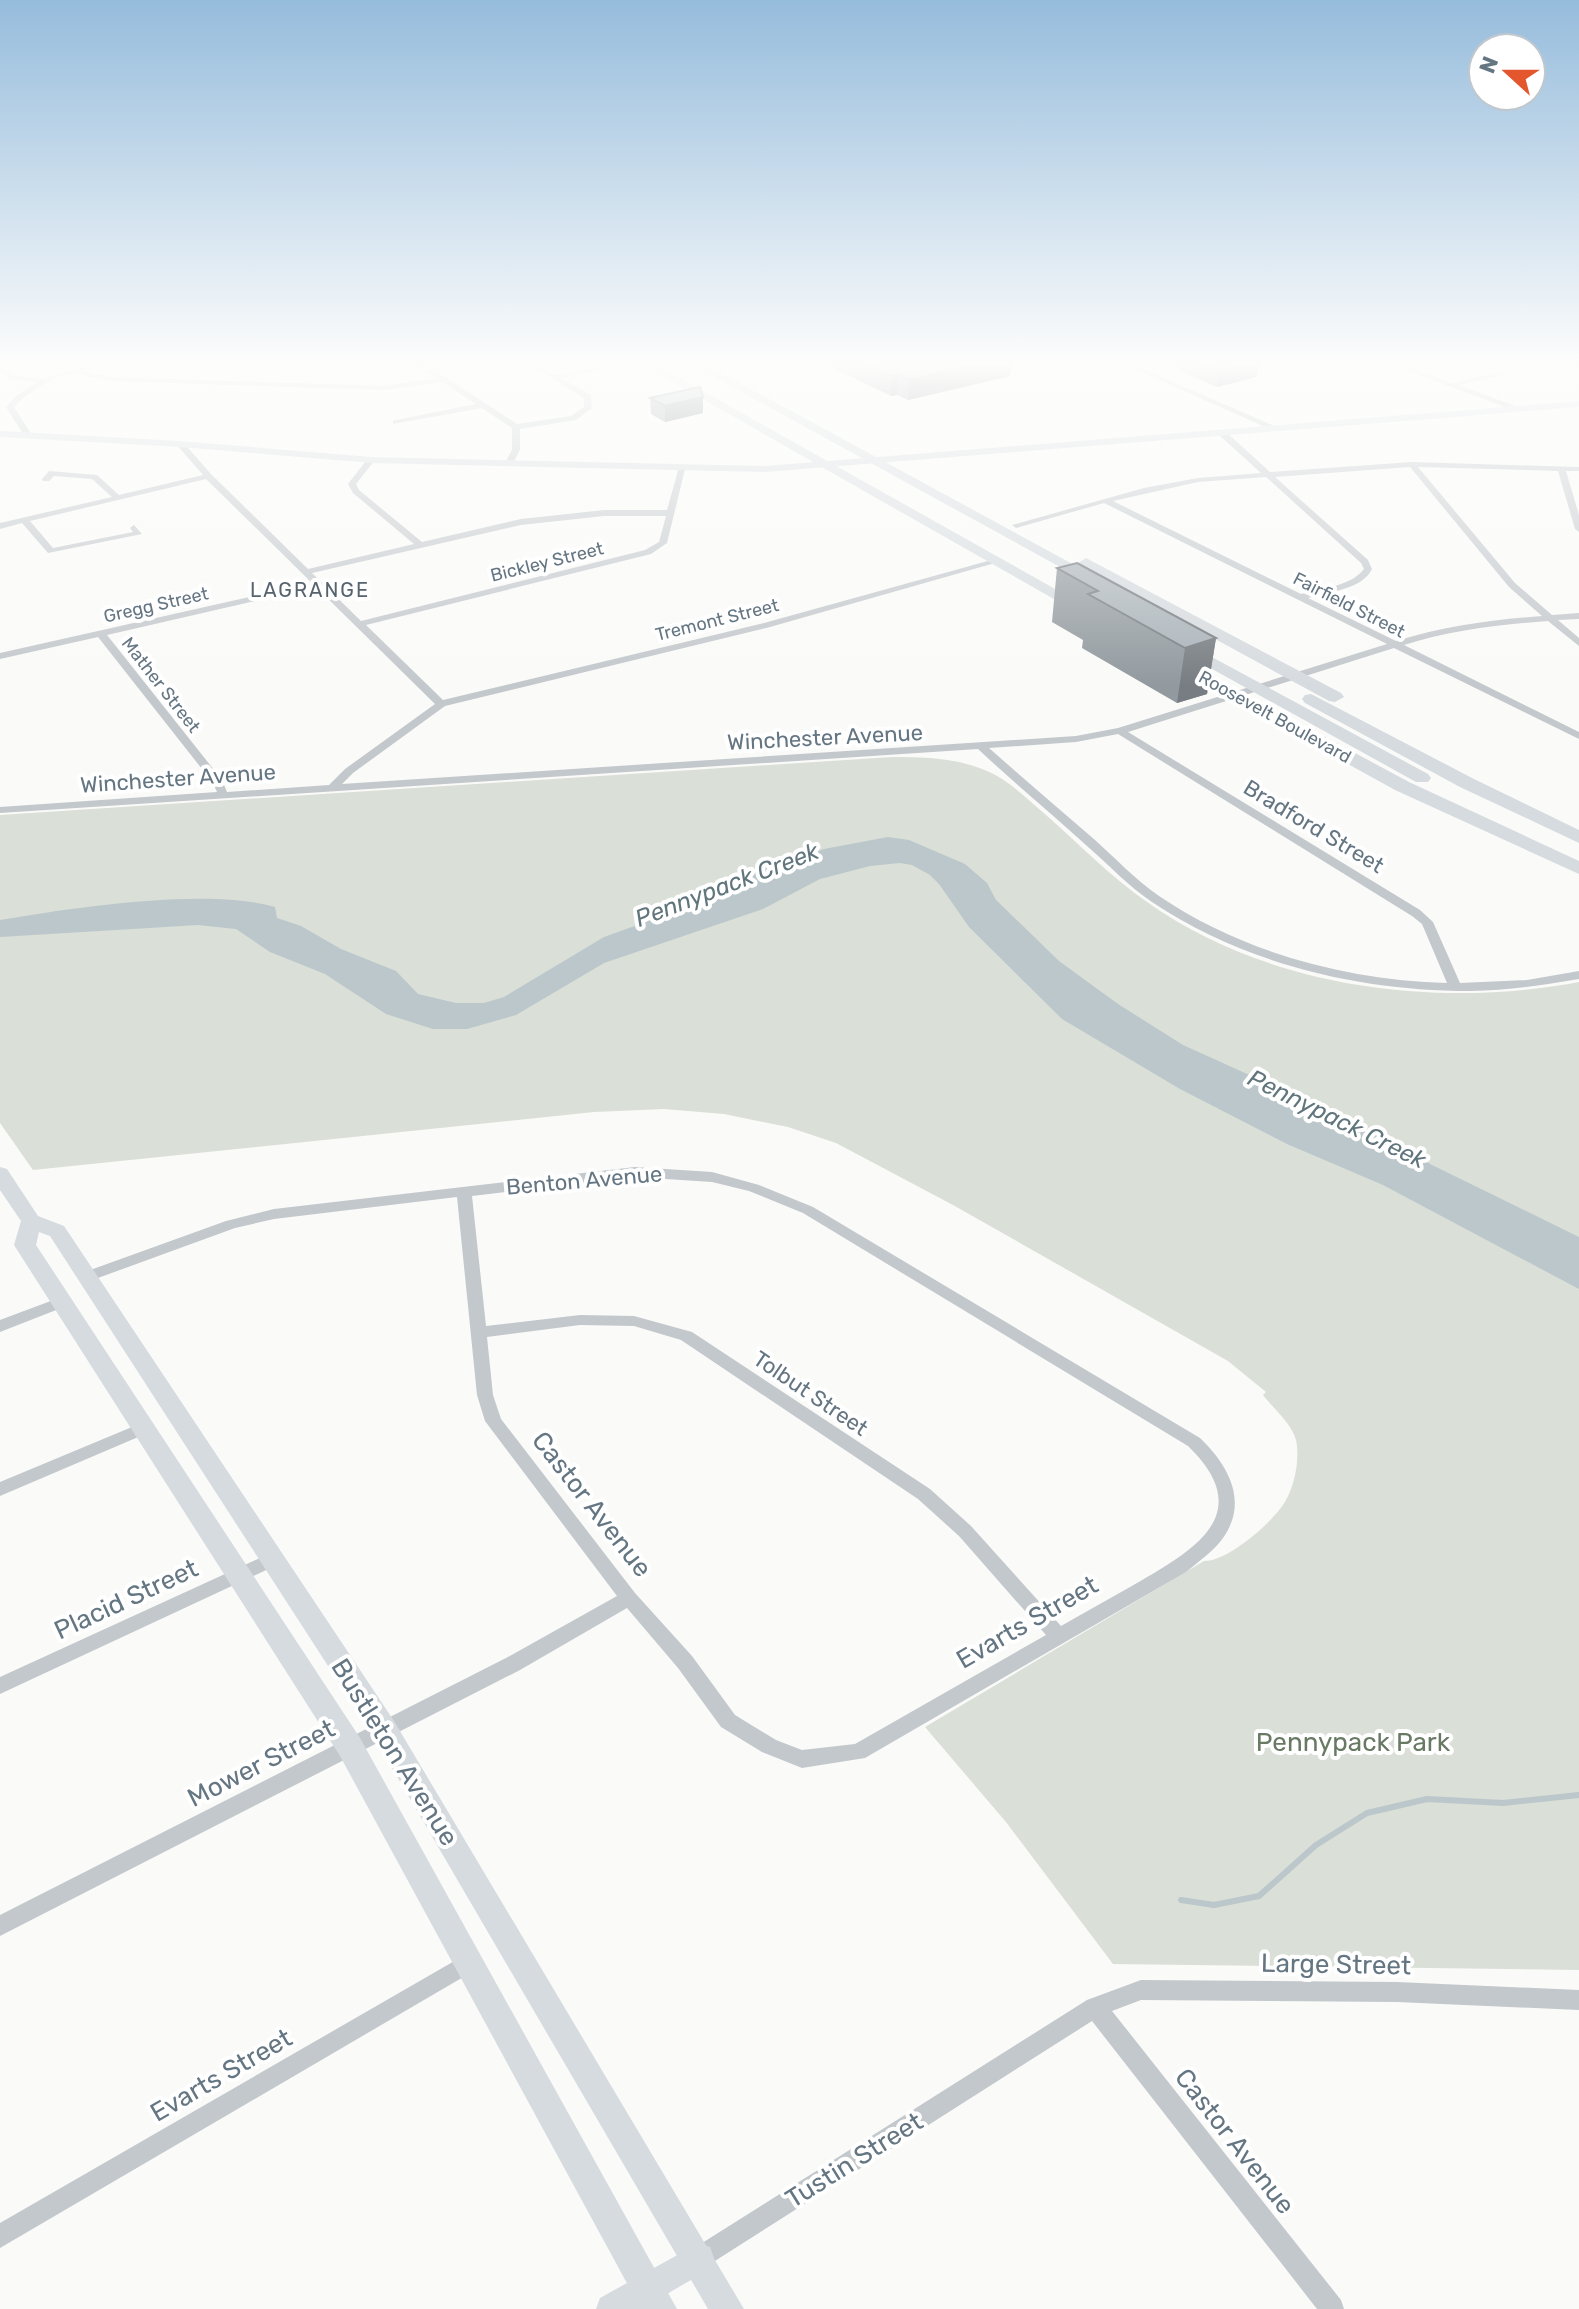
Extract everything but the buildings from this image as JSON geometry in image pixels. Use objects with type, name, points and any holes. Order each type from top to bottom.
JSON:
[{"type":"highway","points":[[838,471],[998,561],[1095,607],[865,471]]},
{"type":"highway","name":"Roosevelt Boulevard","points":[[895,471],[1287,676],[1579,824]]},
{"type":"highway","name":"Roosevelt Boulevard","points":[[915,471],[1287,676],[1493,797],[1579,837]]},
{"type":"highway","name":"Roosevelt Boulevard","points":[[1167,638],[1434,785],[1579,853]]},
{"type":"highway","name":"Roosevelt Boulevard","points":[[1173,660],[1402,786],[1579,868]]},
{"type":"highway","points":[[1493,797],[1579,824]]},
{"type":"main road","name":"Bustleton Avenue","points":[[1,1178],[31,1221],[57,1231],[384,1729],[727,2309]]},
{"type":"main road","name":"Bustleton Avenue","points":[[31,1221],[25,1245],[350,1747],[654,2297]]},
{"type":"main road","name":"Tustin Street","points":[[611,2309],[654,2297],[699,2258]]},
{"type":"street","points":[[203,471],[441,704],[349,771],[332,788]]},
{"type":"street","points":[[362,471],[352,484],[356,491],[420,545]]},
{"type":"street","name":"Bickley Street","points":[[360,624],[648,552],[663,543],[682,471]]},
{"type":"street","points":[[1264,471],[1365,562],[1368,569],[1354,582],[1298,598]]},
{"type":"street","points":[[1016,525],[1198,480],[1303,471]]},
{"type":"street","points":[[1418,471],[1504,576],[1544,615],[1579,643]]},
{"type":"street","points":[[1562,471],[1579,529]]},
{"type":"street","points":[[46,479],[52,473],[94,477],[117,497]]},
{"type":"street","points":[[0,526],[208,476]]},
{"type":"street","name":"Fairfield Street","points":[[1106,501],[1579,736]]},
{"type":"street","points":[[306,572],[554,517],[671,513]]},
{"type":"street","points":[[25,521],[51,551],[138,534],[134,528]]},
{"type":"street","name":"Tremont Street","points":[[441,704],[767,625],[998,561]]},
{"type":"street","name":"Gregg Street","points":[[0,656],[318,584]]},
{"type":"street","points":[[1544,615],[1579,609]]},
{"type":"street","points":[[1544,615],[1579,616]]},
{"type":"street","name":"Winchester Avenue","points":[[0,810],[1076,739],[1120,731],[1388,642],[1464,626],[1544,615]]},
{"type":"street","name":"Mather Street","points":[[101,634],[218,782],[223,795]]},
{"type":"street","name":"Bradford Street","points":[[1120,731],[1416,913],[1427,922],[1455,986]]},
{"type":"street","points":[[982,747],[1159,902],[1192,922],[1266,955],[1312,967],[1411,984],[1527,984],[1579,975]]},
{"type":"street","name":"Benton Avenue","points":[[87,1277],[231,1224],[274,1214],[635,1172],[712,1177],[808,1210],[1194,1442],[1213,1458],[1225,1482],[1228,1498]]},
{"type":"street","name":"Castor Avenue","points":[[464,1191],[479,1332],[479,1364],[493,1421],[629,1598],[685,1662],[728,1721],[769,1746],[802,1759],[823,1757]]},
{"type":"street","points":[[0,1326],[64,1301]]},
{"type":"street","name":"Tolbut Street","points":[[479,1332],[580,1320],[634,1321],[686,1336],[924,1494],[965,1531],[1058,1635]]},
{"type":"street","points":[[0,1489],[144,1428]]},
{"type":"street","name":"Evarts Street","points":[[823,1757],[858,1752],[886,1738],[1058,1635],[1180,1567],[1220,1529],[1228,1498]]},
{"type":"street","name":"Placid Street","points":[[0,1686],[273,1559]]},
{"type":"street","name":"Mower Street","points":[[0,1926],[513,1664],[629,1598]]},
{"type":"street","name":"Evarts Street","points":[[0,2236],[470,1962]]},
{"type":"street","name":"Large Street","points":[[1095,2007],[1141,1990],[1397,1992],[1579,2000]]},
{"type":"street","name":"Castor Avenue","points":[[1095,2007],[1332,2309]]},
{"type":"street","name":"Tustin Street","points":[[699,2258],[1095,2007]]},
{"type":"green space","name":"Pennypack Park","points":[[892,757],[952,761],[995,775],[1018,791],[1147,902],[1194,931],[1245,955],[1299,972],[1355,984],[1411,991],[1468,993],[1524,990],[1579,982],[1579,1970],[1113,1964],[1006,1822],[925,1727],[1204,1561],[1225,1555],[1250,1539],[1272,1519],[1289,1494],[1297,1463],[1296,1440],[1286,1422],[1263,1395],[1266,1392],[1228,1361],[953,1205],[836,1143],[788,1127],[724,1114],[664,1109],[594,1112],[33,1170],[0,1123],[0,815]]},
{"type":"water","name":"Pennypack Creek","points":[[888,837],[909,840],[965,864],[987,883],[996,900],[1059,961],[1118,1004],[1183,1045],[1375,1132],[1432,1165],[1579,1237],[1579,1289],[1383,1185],[1287,1144],[1180,1089],[1062,1019],[969,927],[939,884],[912,865],[870,866],[820,879],[763,909],[604,963],[516,1015],[467,1029],[433,1029],[386,1014],[325,974],[270,952],[236,929],[198,925],[0,937],[0,920],[64,910],[177,899],[247,901],[275,907],[277,918],[301,926],[341,949],[396,971],[418,994],[456,1003],[484,1003],[504,997],[604,937],[665,915],[761,870],[824,849]]},
{"type":"waterway","points":[[1181,1900],[1214,1905],[1259,1896],[1316,1845],[1367,1813],[1427,1799],[1503,1803],[1579,1795]]},
{"type":"district","name":"LAGRANGE","points":[[310,590]]}]
